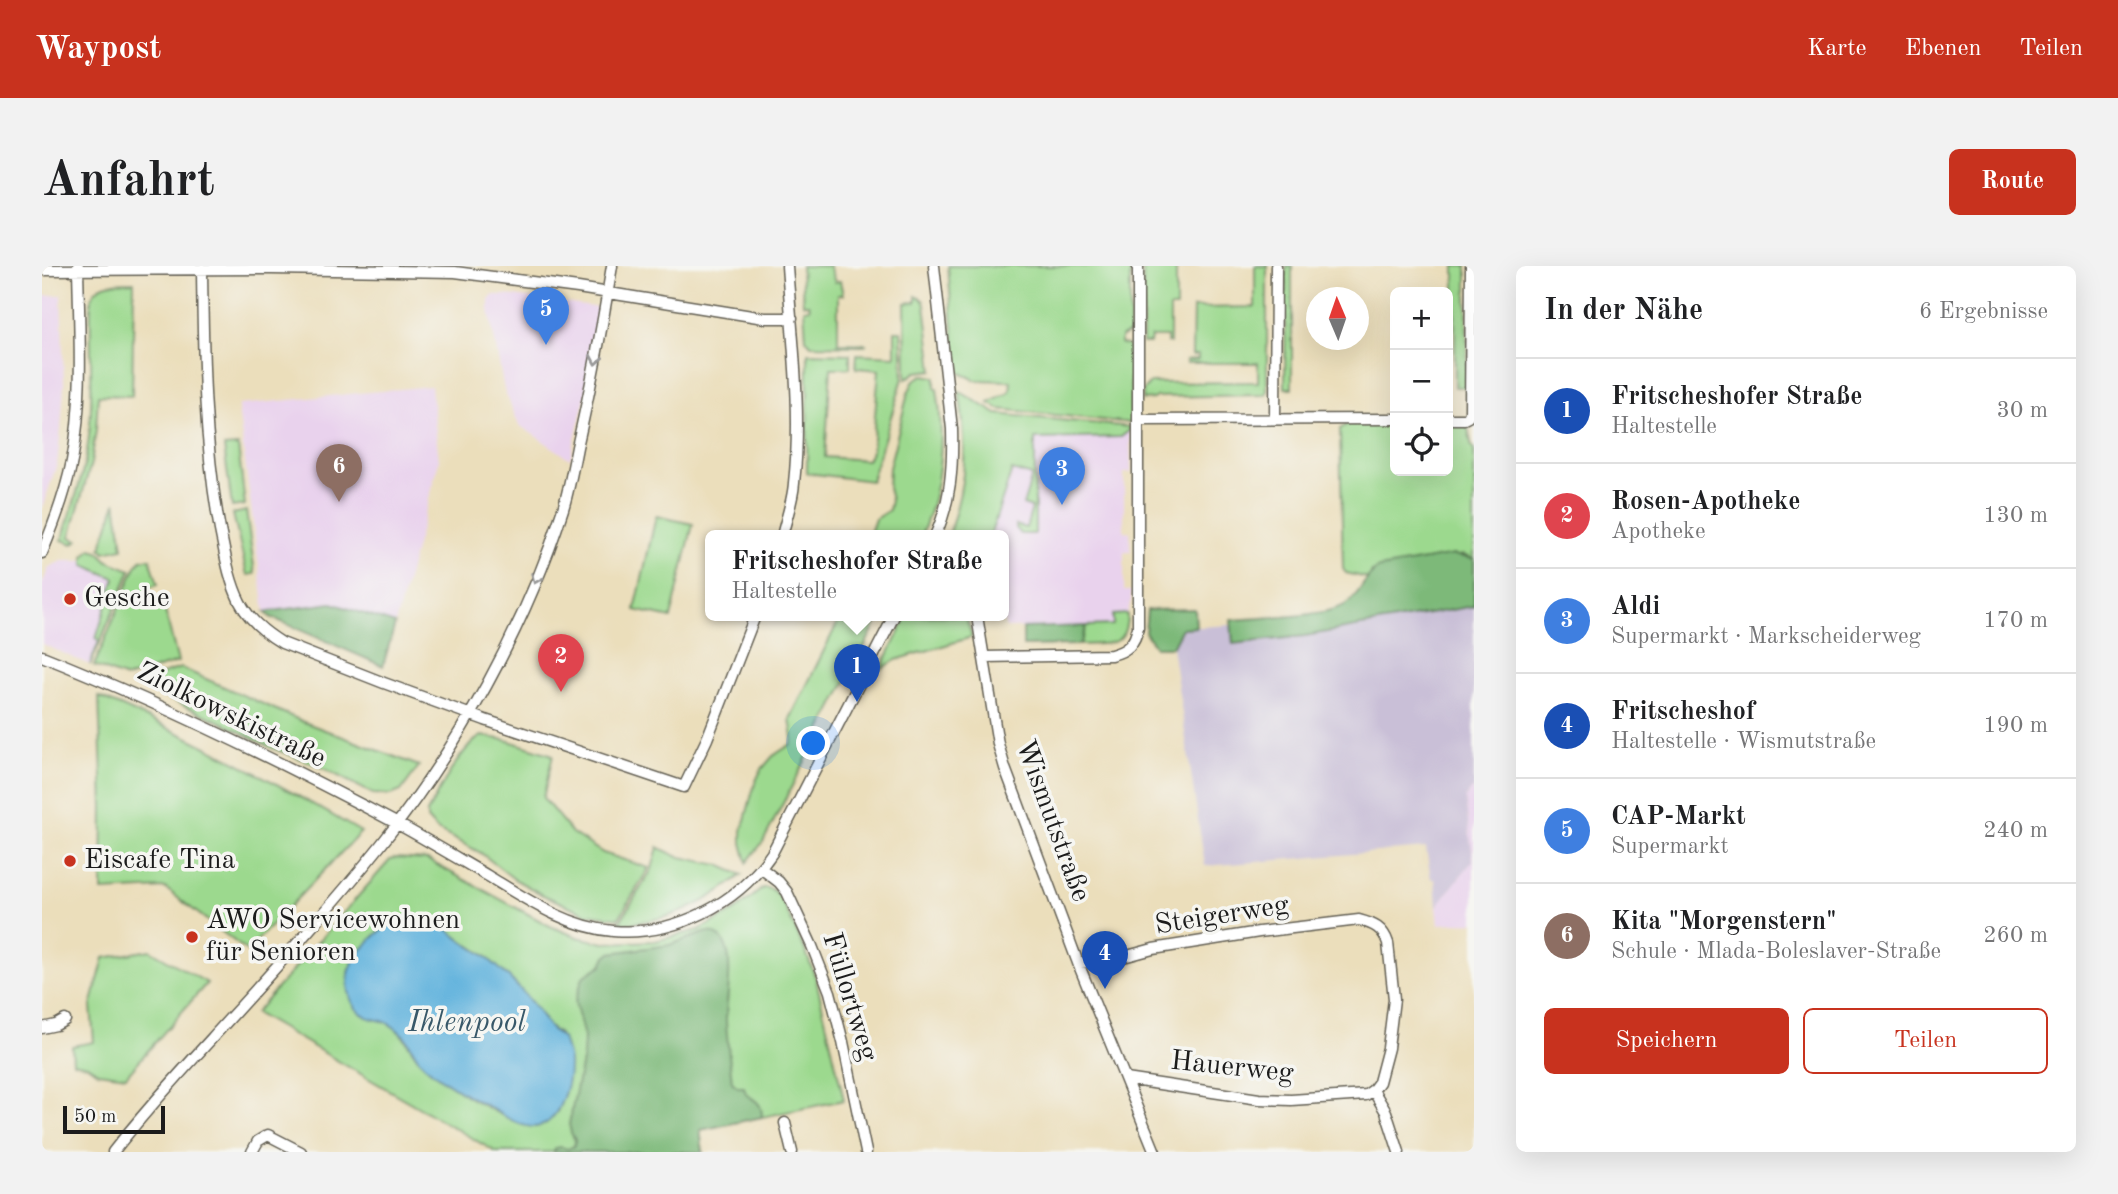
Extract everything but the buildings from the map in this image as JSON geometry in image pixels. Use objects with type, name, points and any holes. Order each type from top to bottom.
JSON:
[{"type":"street","points":[[113,1152],[316,922],[396,824],[470,715],[506,649],[564,508],[592,381],[612,266]]},
{"type":"street","points":[[783,530],[794,484],[795,348],[787,266]]},
{"type":"street","points":[[933,266],[953,450],[949,491],[937,530]]},
{"type":"street","points":[[985,657],[1111,655],[1123,652],[1136,638],[1138,266]]},
{"type":"street","points":[[1275,419],[1276,266]]},
{"type":"street","points":[[1453,419],[1468,418],[1470,413],[1471,266]]},
{"type":"street","points":[[42,270],[78,268],[455,272],[764,318],[792,318]]},
{"type":"street","points":[[42,553],[67,485],[76,433],[78,268]]},
{"type":"street","points":[[202,269],[205,416],[213,490],[225,558],[240,603],[252,620],[267,634],[282,643],[470,715],[684,787],[707,739],[753,621]]},
{"type":"street","points":[[1138,420],[1390,419]]},
{"type":"street","name":"Ziolkowskistraße","points":[[42,656],[209,729],[396,824],[551,912],[579,923],[613,931],[637,931],[698,915],[733,896],[762,869],[891,621]]},
{"type":"street","name":"Wismutstraße","points":[[978,621],[998,744],[1005,768],[1155,1152]]},
{"type":"street","name":"Füllortweg","points":[[762,869],[787,892],[826,983],[843,1042],[866,1152]]},
{"type":"street","name":"Steigerweg","points":[[1079,963],[1116,960],[1153,949],[1259,932],[1359,920],[1373,923],[1386,935],[1394,999],[1388,1048],[1379,1082],[1373,1090]]},
{"type":"street","points":[[42,1028],[65,1020]]},
{"type":"street","name":"Hauerweg","points":[[1126,1079],[1259,1099],[1291,1100],[1366,1095],[1373,1090]]},
{"type":"street","points":[[1373,1090],[1386,1112],[1399,1152]]},
{"type":"street","points":[[785,1123],[792,1152]]},
{"type":"street","points":[[251,1152],[258,1142],[268,1135],[301,1152]]},
{"type":"shaded area","points":[[61,295],[64,384],[61,429],[57,464],[42,508],[42,296]]},
{"type":"shaded area","points":[[494,295],[600,308],[587,390],[570,459],[519,425],[504,389],[489,310],[489,299]]},
{"type":"shaded area","points":[[431,386],[439,461],[395,624],[332,603],[265,612],[239,405]]},
{"type":"shaded area","points":[[1130,430],[1131,473],[1124,473],[1124,531],[1130,532],[1131,552],[1124,552],[1124,591],[1131,591],[1131,601],[1127,614],[1114,615],[1114,625],[1006,628],[1004,621],[1009,621],[1009,530],[992,530],[1026,434]]},
{"type":"shaded area","points":[[62,561],[83,561],[122,575],[90,665],[42,644],[42,585],[49,567]]},
{"type":"shaded area","points":[[1474,606],[1474,789],[1465,799],[1473,860],[1437,906],[1435,879],[1431,879],[1426,848],[1205,866],[1172,647],[1182,628],[1232,625],[1233,644],[1305,636]]},
{"type":"shaded area","points":[[1474,789],[1474,922],[1439,924],[1437,906],[1473,860],[1465,799]]},
{"type":"green space","points":[[801,266],[829,266],[835,282],[840,281],[843,295],[838,295],[838,343],[867,344],[811,345],[806,339],[804,309],[810,308],[809,304],[803,304]]},
{"type":"green space","points":[[948,266],[1130,266],[1130,333],[1121,337],[1121,344],[1127,345],[1130,350],[1131,423],[999,409],[989,403],[1010,392],[1011,381],[976,380],[960,373],[956,366]]},
{"type":"green space","points":[[1143,266],[1176,266],[1176,308],[1170,308],[1170,343],[1167,343],[1167,337],[1151,337],[1150,343],[1143,343]]},
{"type":"green space","points":[[1255,266],[1267,266],[1265,395],[1156,397],[1143,400],[1143,391],[1150,383],[1258,382],[1258,363],[1187,363],[1186,360],[1198,359],[1198,355],[1192,355],[1193,308],[1255,307]]},
{"type":"green space","points":[[1286,266],[1292,266],[1292,388],[1285,388]]},
{"type":"green space","points":[[1455,266],[1467,266],[1467,387],[1455,387]]},
{"type":"green space","points":[[134,282],[132,396],[98,395],[91,463],[70,537],[78,540],[73,544],[62,540],[87,451],[91,394],[91,299],[98,288],[103,286]]},
{"type":"green space","points":[[916,296],[923,300],[925,305],[933,370],[916,372],[906,379],[905,303],[916,302]]},
{"type":"green space","points":[[895,331],[901,331],[903,378],[871,481],[807,473],[808,353],[850,354],[850,368],[831,368],[825,457],[867,460],[872,450],[879,370],[856,368],[857,354],[895,356]]},
{"type":"green space","points":[[923,375],[935,377],[941,427],[940,464],[928,518],[923,530],[871,530],[875,519],[889,510],[889,468],[908,393],[914,380]]},
{"type":"green space","points":[[959,391],[997,414],[1130,427],[1121,437],[1035,439],[1035,534],[1020,534],[1016,528],[1016,525],[1026,528],[1032,508],[1023,505],[1032,476],[1012,470],[992,530],[950,530],[962,481],[964,430]]},
{"type":"green space","points":[[1348,424],[1390,424],[1390,476],[1453,476],[1453,424],[1465,424],[1474,451],[1474,559],[1463,555],[1372,572],[1368,578],[1346,573],[1343,569],[1340,429]]},
{"type":"green space","points":[[238,446],[245,505],[232,507],[224,447]]},
{"type":"green space","points":[[116,502],[123,548],[105,552],[101,548]]},
{"type":"green space","points":[[246,511],[255,574],[247,575],[233,514]]},
{"type":"green space","points":[[656,516],[693,524],[671,618],[635,610]]},
{"type":"green space","points":[[91,549],[98,551],[108,561],[131,570],[90,665],[115,578],[84,565],[84,556]]},
{"type":"green space","points":[[1453,555],[1474,559],[1474,606],[1305,636],[1233,644],[1231,620],[1336,609],[1351,600],[1369,576],[1379,568]]},
{"type":"green space","points":[[150,558],[158,584],[147,588],[151,605],[163,603],[178,662],[126,678],[94,666],[135,568],[141,560]]},
{"type":"green space","points":[[332,603],[395,624],[383,666],[270,617],[265,612]]},
{"type":"green space","points":[[1195,609],[1196,627],[1182,628],[1172,647],[1155,647],[1145,632],[1147,610]]},
{"type":"green space","points":[[1127,614],[1126,625],[1119,639],[1107,644],[1080,645],[1086,626],[1113,625],[1113,615]]},
{"type":"green space","points":[[839,621],[877,621],[763,842],[747,862],[742,831],[755,783],[761,770],[773,756],[791,744],[793,738],[790,719]]},
{"type":"green space","points":[[905,621],[967,621],[972,637],[896,660],[881,669]]},
{"type":"green space","points":[[1086,626],[1080,645],[1023,646],[1023,628]]},
{"type":"green space","points":[[181,668],[304,722],[419,766],[401,791],[391,795],[373,794],[319,766],[272,748],[133,683]]},
{"type":"green space","points":[[99,697],[232,760],[361,832],[247,951],[165,888],[102,891],[103,806]]},
{"type":"green space","points":[[482,736],[506,740],[553,755],[543,798],[572,833],[603,853],[649,868],[619,918],[588,914],[543,895],[514,879],[481,853],[437,830],[427,819],[427,813],[451,770],[474,741]]},
{"type":"green space","points":[[658,847],[676,856],[719,865],[742,875],[712,896],[683,911],[652,920],[615,924],[621,920],[652,869]]},
{"type":"green space","points":[[390,860],[428,860],[550,926],[577,937],[604,943],[655,941],[699,930],[735,911],[763,888],[771,889],[781,899],[816,979],[844,1100],[700,1130],[703,1152],[496,1152],[255,1013]],"holes":[[[425,916],[486,956],[525,996],[549,1027],[559,1034],[569,1061],[564,1095],[557,1112],[530,1126],[485,1107],[433,1072],[393,1026],[362,1013],[349,992],[391,923],[408,917]]]},
{"type":"green space","points":[[708,932],[718,936],[725,944],[728,956],[726,1021],[732,1082],[738,1087],[744,1087],[746,1094],[758,1103],[762,1117],[700,1130],[703,1152],[553,1152],[556,1148],[568,1149],[574,1146],[575,1140],[569,1124],[583,1056],[584,1037],[575,1002],[583,977],[602,965],[610,953],[669,945]]},
{"type":"green space","points":[[150,950],[207,983],[126,1076],[98,1072],[87,1065],[73,1062],[72,1046],[94,1042],[91,1006],[104,958]]},
{"type":"water","name":"Ihlenpool","points":[[425,916],[440,923],[495,964],[536,1008],[551,1029],[563,1039],[569,1060],[568,1079],[558,1109],[547,1123],[533,1127],[519,1124],[463,1093],[422,1063],[397,1029],[367,1017],[355,1007],[348,985],[350,969],[359,953],[372,938],[392,924],[407,918]]},
{"type":"place","name":"CAP-Markt","points":[[546,345]]},
{"type":"place","name":"Kita \"Morgenstern\"","points":[[339,502]]},
{"type":"place","name":"Aldi","points":[[1062,505]]},
{"type":"place","name":"Gesche","points":[[70,599]]},
{"type":"place","name":"Rosen-Apotheke","points":[[561,692]]},
{"type":"place","name":"Fritscheshofer Straße","points":[[857,702]]},
{"type":"place","name":"Eiscafe Tina","points":[[70,861]]},
{"type":"place","name":"AWO Servicewohnen für Senioren","points":[[192,937]]},
{"type":"place","name":"Fritscheshof","points":[[1105,989]]}]
